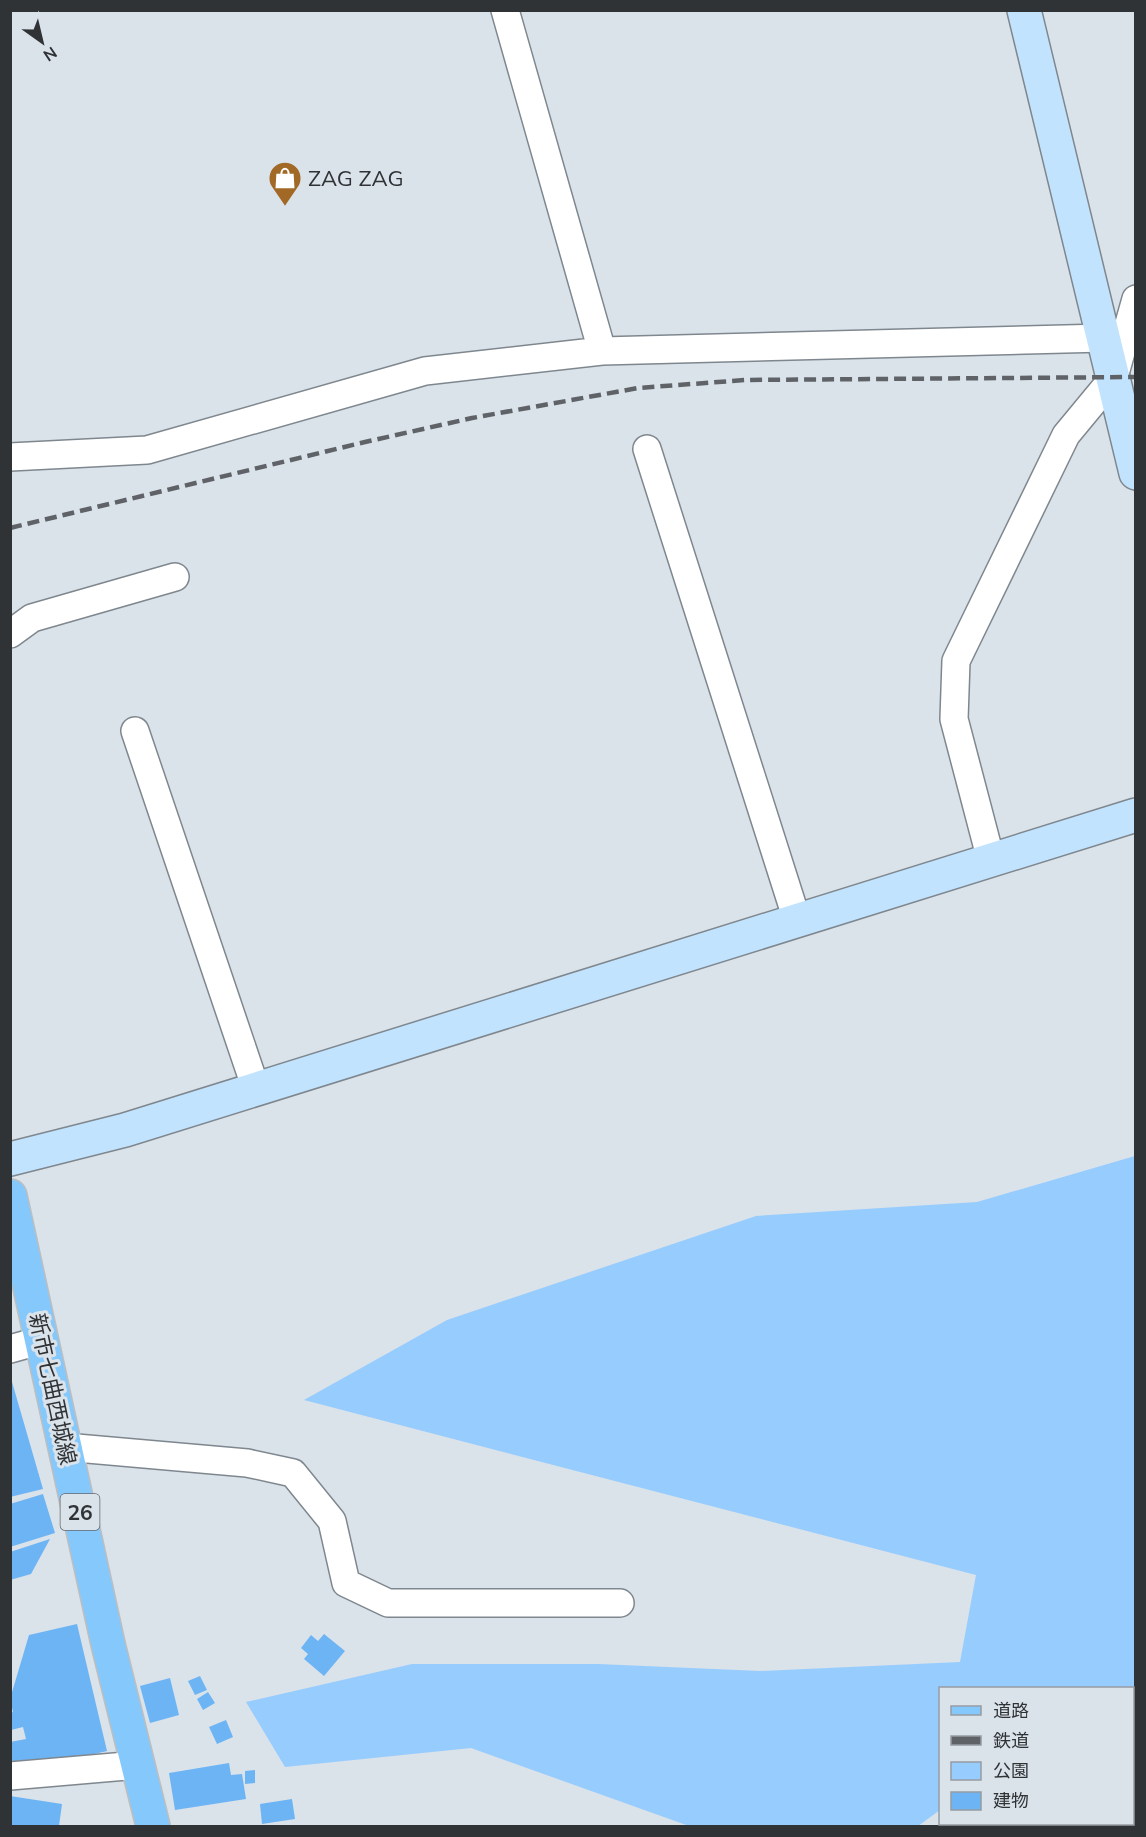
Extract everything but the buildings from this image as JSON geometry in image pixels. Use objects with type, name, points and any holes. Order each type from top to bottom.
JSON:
[{"type":"main road","name":"新市七曲西城線","points":[[10,1196],[108,1644],[153,1827]]},
{"type":"street","points":[[505,10],[602,351]]},
{"type":"street","points":[[1024,10],[1136,473]]},
{"type":"street","points":[[991,860],[954,719],[956,661],[1066,435],[1114,377],[1136,299]]},
{"type":"street","points":[[10,457],[147,450],[425,371],[602,351],[1104,338]]},
{"type":"street","points":[[646,449],[797,920]]},
{"type":"street","points":[[10,634],[32,618],[175,577]]},
{"type":"street","points":[[135,731],[256,1089]]},
{"type":"street","points":[[10,1160],[125,1130],[1136,815]]},
{"type":"street","points":[[10,1349],[42,1340]]},
{"type":"street","points":[[65,1447],[247,1463],[293,1473],[332,1521],[346,1583],[388,1603],[620,1603]]},
{"type":"street","points":[[10,1776],[138,1765]]},
{"type":"green space","points":[[1135,1156],[1135,1826],[976,1825],[1134,1825],[1134,1687],[939,1687],[939,1811],[918,1826],[689,1826],[471,1748],[285,1767],[246,1702],[412,1664],[598,1664],[760,1671],[960,1662],[976,1575],[304,1400],[447,1320],[756,1216],[977,1202]]},
{"type":"railway","points":[[10,528],[472,418],[638,388],[745,380],[1136,377]]},
{"type":"place","name":"ZAG ZAG","points":[[285,207]]}]
